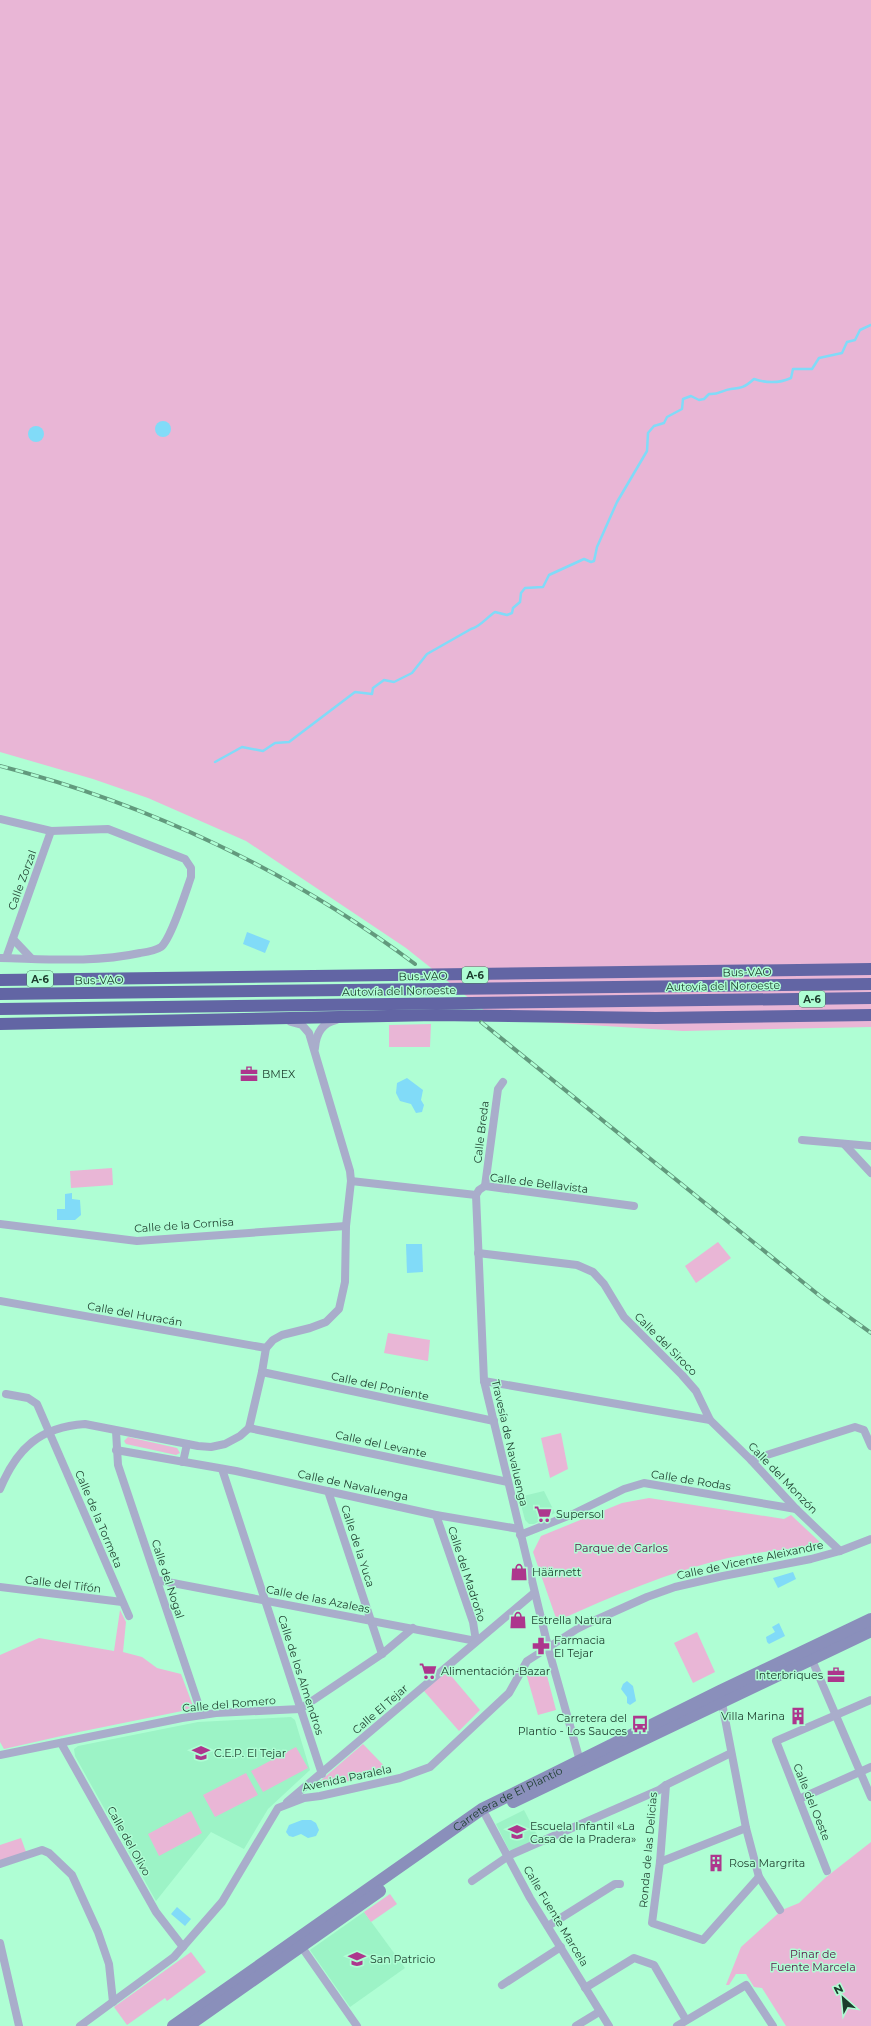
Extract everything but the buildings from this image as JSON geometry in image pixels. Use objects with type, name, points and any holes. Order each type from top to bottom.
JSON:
[{"type":"highway","name":"Autovía del Noroeste","points":[[0,980],[871,970]]},
{"type":"highway","points":[[0,972],[71,973],[80,979]]},
{"type":"highway","name":"Bus-VAO","points":[[0,994],[871,984]]},
{"type":"highway","name":"Autovía del Noroeste","points":[[0,1009],[871,998]]},
{"type":"highway","points":[[533,1002],[544,1009],[570,1010],[871,1013]]},
{"type":"highway","points":[[0,1024],[365,1016],[473,1015],[656,1018],[871,1013]]},
{"type":"street","points":[[0,818],[52,831],[108,830],[188,861],[191,868],[191,877],[170,931],[165,942],[160,947],[150,951],[107,959],[3,958]]},
{"type":"street","name":"Calle Zorzal","points":[[3,958],[13,939],[52,831]]},
{"type":"street","points":[[13,939],[31,958]]},
{"type":"street","points":[[315,1052],[318,1034],[326,1023],[339,1019],[365,1016]]},
{"type":"street","points":[[1,1485],[16,1457],[32,1442],[49,1431],[67,1425],[85,1424],[187,1444],[211,1447],[225,1444],[240,1436],[250,1428],[266,1348],[273,1340],[282,1334],[310,1328],[326,1322],[339,1309],[345,1282],[346,1226],[351,1180],[350,1171],[315,1052],[306,1030],[296,1022],[200,1020]]},
{"type":"street","name":"Calle Breda","points":[[486,1186],[498,1088],[504,1082]]},
{"type":"street","points":[[802,1140],[845,1145],[871,1146]]},
{"type":"street","points":[[845,1145],[871,1173]]},
{"type":"street","points":[[351,1180],[476,1195],[478,1253]]},
{"type":"street","name":"Calle de Bellavista","points":[[476,1195],[479,1190],[486,1186],[634,1206]]},
{"type":"street","name":"Calle de la Cornisa","points":[[0,1224],[136,1241],[292,1228],[346,1226]]},
{"type":"street","name":"Travesía de Navaluenga","points":[[478,1253],[484,1380],[534,1593],[580,1761]]},
{"type":"street","name":"Calle del Siroco","points":[[478,1253],[577,1265],[593,1272],[604,1284],[624,1317],[696,1391],[710,1420]]},
{"type":"street","name":"Calle del Huracán","points":[[0,1301],[266,1348]]},
{"type":"street","name":"Calle del Poniente","points":[[262,1372],[494,1421]]},
{"type":"street","points":[[484,1380],[710,1420]]},
{"type":"street","name":"Calle de la Tormeta","points":[[6,1394],[28,1398],[37,1404],[128,1616]]},
{"type":"street","name":"Calle del Monzón","points":[[710,1420],[751,1460],[796,1509],[840,1551]]},
{"type":"street","points":[[751,1460],[855,1427],[864,1430],[871,1446]]},
{"type":"street","name":"Calle del Levante","points":[[250,1428],[508,1482]]},
{"type":"street","name":"Calle del Nogal","points":[[116,1430],[118,1465],[202,1715]]},
{"type":"street","points":[[184,1462],[187,1444]]},
{"type":"street","name":"Calle de Navaluenga","points":[[116,1450],[222,1469],[520,1532]]},
{"type":"street","name":"Calle de los Almendros","points":[[222,1469],[322,1774]]},
{"type":"street","name":"Calle de Rodas","points":[[520,1532],[573,1514],[624,1489],[644,1483],[796,1509]]},
{"type":"street","name":"Calle de la Yuca","points":[[328,1491],[382,1654]]},
{"type":"street","name":"Calle del Madroño","points":[[436,1515],[473,1622],[476,1641]]},
{"type":"street","name":"Calle de Vicente Aleixandre","points":[[549,1648],[577,1629],[647,1597],[675,1587],[840,1551],[871,1539]]},
{"type":"street","name":"Calle de las Azaleas","points":[[157,1580],[476,1641]]},
{"type":"street","name":"Calle del Tifón","points":[[0,1587],[122,1602]]},
{"type":"street","name":"Calle El Tejar","points":[[278,1808],[322,1774],[534,1593]]},
{"type":"street","name":"Carretera de El Plantío","points":[[172,2026],[482,1809],[720,1691],[871,1619]]},
{"type":"street","points":[[300,1709],[382,1654],[414,1628]]},
{"type":"street","name":"Carretera de El Plantío","points":[[188,2026],[486,1816],[722,1704],[871,1631]]},
{"type":"street","name":"Avenida Paralela","points":[[278,1808],[304,1798],[320,1796],[400,1778],[430,1767],[509,1693],[527,1661],[549,1648]]},
{"type":"street","points":[[812,1660],[871,1797]]},
{"type":"street","points":[[836,1715],[871,1700]]},
{"type":"street","points":[[722,1704],[746,1828],[759,1877],[780,1910]]},
{"type":"street","name":"Calle del Romero","points":[[0,1755],[202,1715],[300,1709]]},
{"type":"street","name":"Calle del Oeste","points":[[827,1871],[776,1741],[836,1715]]},
{"type":"street","name":"Calle del Olivo","points":[[61,1743],[156,1912],[183,1947]]},
{"type":"street","points":[[472,1881],[508,1856],[659,1790],[666,1785],[731,1753]]},
{"type":"street","points":[[799,1799],[871,1767]]},
{"type":"street","points":[[314,1780],[314,1789],[320,1796]]},
{"type":"street","name":"Ronda de las Delicias","points":[[666,1785],[660,1862],[652,1923],[703,1940],[759,1877]]},
{"type":"street","points":[[80,2026],[174,1957],[222,1902],[278,1808]]},
{"type":"street","name":"Calle Fuente Marcela","points":[[486,1816],[548,1926],[599,2012],[609,2026]]},
{"type":"street","points":[[660,1862],[746,1828]]},
{"type":"street","points":[[0,1864],[42,1850],[49,1853],[72,1875],[98,1932],[109,1964],[113,2002]]},
{"type":"street","points":[[548,1926],[615,1884],[620,1884]]},
{"type":"street","points":[[0,1943],[19,2026]]},
{"type":"street","points":[[301,1946],[357,2026]]},
{"type":"street","points":[[502,1984],[561,1947]]},
{"type":"street","points":[[585,1988],[634,1958],[654,1965],[686,2020]]},
{"type":"street","points":[[0,1981],[7,1976]]},
{"type":"street","points":[[677,2026],[746,1985],[772,2026]]},
{"type":"street","points":[[576,2026],[599,2012]]},
{"type":"shaded area","points":[[544,1491],[555,1513],[534,1524],[529,1524],[525,1520],[519,1497]]},
{"type":"shaded area","points":[[291,1717],[295,1720],[310,1770],[268,1809],[244,1849],[211,1832],[156,1901],[75,1756],[74,1749],[78,1746],[198,1722]]},
{"type":"shaded area","name":"Escuela Infantil «La Casa de la Pradera»","points":[[524,1810],[539,1839],[513,1851],[509,1850],[496,1824]]},
{"type":"shaded area","name":"San Patricio","points":[[364,1912],[405,1968],[350,2007],[310,1950]]},
{"type":"green space","points":[[0,0],[871,0],[871,1027],[683,1031],[495,1019],[406,948],[246,841],[148,798],[93,779],[0,752]]},
{"type":"green space","points":[[431,1024],[430,1047],[389,1047],[389,1025]]},
{"type":"green space","points":[[112,1168],[113,1185],[71,1188],[70,1171]]},
{"type":"green space","points":[[718,1242],[731,1258],[696,1283],[685,1266]]},
{"type":"green space","points":[[388,1333],[430,1340],[428,1361],[384,1353]]},
{"type":"green space","points":[[561,1433],[568,1469],[550,1478],[541,1438]]},
{"type":"green space","points":[[128,1437],[177,1448],[180,1453],[176,1455],[126,1444],[124,1441]]},
{"type":"green space","name":"Parque de Carlos","points":[[649,1498],[784,1519],[791,1515],[822,1544],[819,1550],[812,1546],[749,1554],[684,1570],[641,1585],[557,1621],[533,1552],[541,1536],[622,1503]]},
{"type":"green space","points":[[120,1610],[126,1622],[123,1652],[142,1657],[157,1668],[181,1674],[193,1706],[192,1709],[4,1749],[0,1742],[0,1655],[39,1638],[114,1651]]},
{"type":"green space","points":[[697,1632],[715,1672],[693,1683],[674,1643]]},
{"type":"green space","points":[[545,1668],[556,1710],[538,1715],[526,1673]]},
{"type":"green space","points":[[447,1671],[480,1710],[459,1731],[424,1691]]},
{"type":"green space","points":[[363,1744],[390,1772],[322,1787],[319,1782]]},
{"type":"green space","points":[[296,1747],[308,1768],[263,1792],[251,1771]]},
{"type":"green space","points":[[246,1773],[258,1795],[215,1817],[203,1795]]},
{"type":"green space","points":[[191,1811],[202,1833],[159,1856],[148,1834]]},
{"type":"green space","points":[[21,1838],[26,1852],[0,1861],[0,1845]]},
{"type":"green space","name":"Pinar de Fuente Marcela","points":[[871,1842],[871,2026],[786,2026],[762,1988],[754,1987],[746,1974],[736,1974],[729,1985],[726,1985],[741,1947],[782,1910],[799,1903],[825,1878]]},
{"type":"green space","points":[[390,1894],[397,1904],[371,1922],[364,1912]]},
{"type":"green space","points":[[191,1952],[206,1972],[167,2001],[165,1998],[127,2025],[114,2007]]},
{"type":"water","points":[[163,421],[169,423],[171,429],[169,435],[163,437],[157,435],[155,429],[157,423]]},
{"type":"water","points":[[36,426],[42,428],[44,434],[42,440],[36,442],[30,440],[28,434],[30,428]]},
{"type":"water","points":[[247,932],[270,941],[265,953],[243,944]]},
{"type":"water","points":[[407,1078],[423,1090],[421,1100],[424,1105],[422,1112],[416,1113],[411,1104],[400,1101],[396,1093],[397,1083]]},
{"type":"water","points":[[72,1193],[72,1199],[80,1200],[81,1215],[75,1220],[57,1220],[57,1209],[65,1209],[65,1194]]},
{"type":"water","points":[[406,1244],[422,1244],[423,1272],[407,1273]]},
{"type":"water","points":[[793,1572],[796,1579],[778,1588],[773,1578]]},
{"type":"water","points":[[779,1623],[785,1636],[769,1644],[766,1637],[775,1632],[772,1627]]},
{"type":"water","points":[[627,1681],[633,1686],[636,1701],[630,1705],[627,1703],[627,1697],[621,1689],[623,1684]]},
{"type":"water","points":[[302,1820],[311,1820],[316,1823],[319,1830],[316,1836],[308,1838],[301,1834],[293,1837],[289,1836],[286,1832],[289,1825]]},
{"type":"water","points":[[177,1907],[191,1919],[185,1926],[171,1914]]},
{"type":"waterway","points":[[215,762],[242,747],[263,751],[275,743],[289,742],[355,692],[372,694],[373,688],[384,680],[394,682],[412,673],[427,654],[477,626],[495,612],[507,615],[512,613],[513,608],[520,602],[521,593],[525,588],[543,587],[549,575],[584,559],[591,562],[594,561],[597,547],[617,502],[647,451],[648,433],[654,426],[664,423],[667,417],[682,409],[683,399],[691,396],[699,400],[704,399],[709,394],[715,394],[743,387],[754,379],[773,382],[791,378],[793,369],[812,369],[819,358],[842,353],[847,342],[855,340],[860,330],[871,325]]},
{"type":"railway","points":[[0,766],[56,782],[110,800],[164,821],[217,845],[269,871],[319,900],[368,931],[415,964]]},
{"type":"railway","points":[[481,1022],[820,1296],[871,1333]]},
{"type":"place","name":"BMEX","points":[[249,1074]]},
{"type":"place","name":"Supersol","points":[[543,1514]]},
{"type":"place","name":"Häärnett","points":[[519,1572]]},
{"type":"place","name":"Estrella Natura","points":[[518,1620]]},
{"type":"place","name":"Farmacia El Tejar","points":[[541,1646]]},
{"type":"place","name":"Alimentación-Bazar","points":[[428,1671]]},
{"type":"place","name":"Interbriques","points":[[836,1675]]},
{"type":"place","name":"Villa Marina","points":[[798,1716]]},
{"type":"place","name":"Carretera del Plantío - Los Sauces","points":[[640,1724]]},
{"type":"place","name":"C.E.P. El Tejar","points":[[201,1753]]},
{"type":"place","name":"Escuela Infantil «La Casa de la Pradera»","points":[[517,1832]]},
{"type":"place","name":"Rosa Margrita","points":[[716,1863]]},
{"type":"place","name":"San Patricio","points":[[357,1959]]}]
